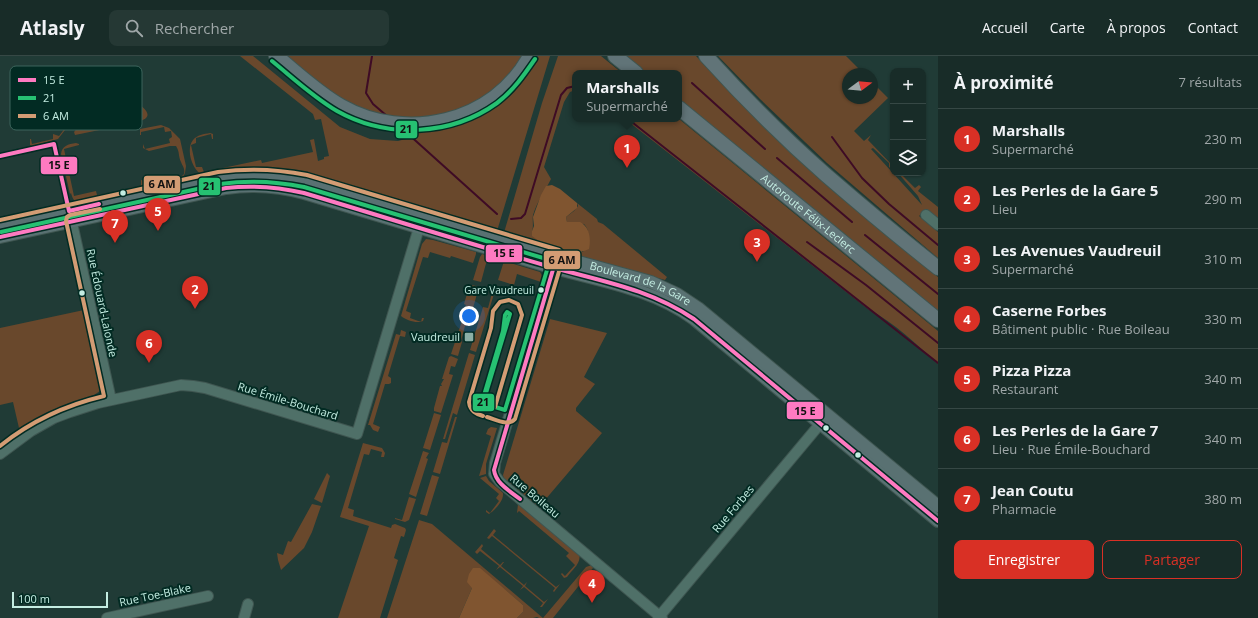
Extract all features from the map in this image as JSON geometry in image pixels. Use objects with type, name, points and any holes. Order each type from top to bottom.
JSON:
[{"type":"highway","points":[[276,56],[327,97],[345,108],[366,117],[384,122],[413,125],[437,123],[466,114],[485,104],[510,84],[524,67],[530,56]]},
{"type":"highway","points":[[615,56],[632,70]]},
{"type":"highway","points":[[706,56],[747,100],[814,165],[856,202],[938,268]]},
{"type":"highway","name":"Autoroute Félix-Leclerc","points":[[682,110],[938,320]]},
{"type":"main road","name":"Boulevard de la Gare","points":[[0,237],[71,216],[218,178],[260,174],[282,176],[305,181],[420,222],[555,262],[651,282],[677,294],[713,320],[938,521]]},
{"type":"main road","name":"Boulevard de la Gare","points":[[0,226],[71,216]]},
{"type":"main road","name":"Boulevard de la Gare","points":[[824,419],[938,506]]},
{"type":"street","points":[[926,215],[938,225]]},
{"type":"street","name":"Rue Édouard-Lalonde","points":[[71,216],[111,400]]},
{"type":"street","name":"Rue Émile-Bouchard","points":[[0,454],[25,435],[54,418],[85,406],[171,387],[193,386],[357,434],[420,222]]},
{"type":"street","name":"Rue Boileau","points":[[555,262],[495,463],[494,474],[500,482],[660,617]]},
{"type":"street","name":"Rue Forbes","points":[[660,617],[824,419]]},
{"type":"street","name":"Rue Toe-Blake","points":[[107,618],[154,613],[208,596]]},
{"type":"street","points":[[244,618],[248,604]]},
{"type":"shaded area","points":[[240,56],[253,56],[340,127],[370,139],[398,141],[413,137],[409,131],[463,120],[536,56],[550,56],[497,231],[492,232],[460,223],[309,178],[204,176],[200,174],[191,160],[190,149],[191,144],[196,137],[210,133],[213,134],[213,139],[211,134],[196,138],[196,143],[191,145],[196,167],[202,167],[204,172],[261,160],[262,163],[313,152],[310,140],[314,139],[318,161],[329,156],[321,119],[315,120],[313,114]]},
{"type":"shaded area","points":[[284,56],[525,56],[496,91],[450,115],[396,120],[349,105]]},
{"type":"shaded area","points":[[558,56],[601,56],[618,70],[572,70],[572,91],[564,102],[544,167],[551,179],[533,215],[532,231],[539,241],[548,247],[542,247],[503,236],[542,103]]},
{"type":"shaded area","points":[[625,56],[696,56],[795,157],[857,211],[938,277],[938,311],[682,102],[682,70],[642,70]]},
{"type":"shaded area","points":[[718,56],[846,56],[858,68],[842,68],[842,104],[878,104],[878,88],[888,98],[854,131],[864,141],[871,135],[868,140],[890,163],[890,168],[889,163],[873,148],[871,149],[890,170],[890,176],[896,176],[922,205],[918,196],[901,176],[903,176],[915,188],[919,185],[921,187],[918,191],[938,207],[938,218],[926,209],[919,216],[938,232],[938,258],[827,163],[760,99]]},
{"type":"shaded area","points":[[142,107],[148,115],[142,120]]},
{"type":"shaded area","points":[[682,121],[938,331],[938,364],[896,327],[868,309],[629,122]]},
{"type":"shaded area","points":[[161,125],[169,128],[180,139],[186,166],[185,173],[181,181],[150,188],[131,190],[129,188],[141,186],[141,180],[152,183],[181,177],[184,174],[184,169],[176,146],[149,151],[145,149],[170,143],[169,139],[172,137],[171,131],[165,132],[164,127],[141,132],[140,135],[140,130]]},
{"type":"shaded area","points":[[65,130],[58,139],[32,146],[30,145],[30,139],[32,144],[53,139],[53,134],[59,136]]},
{"type":"shaded area","points":[[76,130],[100,130],[75,135],[74,132]]},
{"type":"shaded area","points":[[76,143],[79,145],[64,149],[74,196],[96,191],[97,195],[124,191],[84,203],[79,203],[73,198],[71,193],[70,194],[61,154],[63,149],[66,146]]},
{"type":"shaded area","points":[[552,185],[560,189],[577,203],[577,208],[566,217],[567,222],[580,222],[586,227],[590,237],[589,249],[582,252],[567,252],[552,248],[532,236],[534,226],[533,217],[541,195],[546,186]]},
{"type":"shaded area","points":[[577,203],[597,219],[598,222],[603,224],[667,277],[665,280],[567,252],[583,252],[588,237],[588,231],[584,224],[567,222],[566,217],[578,206]]},
{"type":"shaded area","points":[[426,239],[476,252],[473,263],[451,256],[450,258],[430,252],[428,258],[423,257],[406,311],[411,313],[410,318],[420,322],[412,321],[401,316],[422,244]]},
{"type":"shaded area","points":[[482,254],[488,256],[481,282],[473,280]]},
{"type":"shaded area","points":[[504,261],[540,272],[542,276],[541,282],[517,274],[514,285],[498,280]]},
{"type":"shaded area","points":[[472,285],[476,286],[478,290],[472,312],[464,310],[466,305],[464,304],[469,287]]},
{"type":"shaded area","points":[[492,293],[494,294],[476,352],[470,350],[483,307],[488,308]]},
{"type":"shaded area","points":[[84,310],[100,391],[94,395],[50,411],[19,428],[13,402],[0,405],[0,328]]},
{"type":"shaded area","points":[[508,311],[511,311],[512,313],[507,331],[499,344],[482,403],[480,403]]},
{"type":"shaded area","points":[[465,312],[471,314],[471,316],[469,316],[467,326],[465,326],[458,356],[451,354]]},
{"type":"shaded area","points":[[550,319],[607,333],[584,377],[595,384],[576,408],[576,411],[602,433],[539,507],[504,479],[503,475]]},
{"type":"shaded area","points":[[401,330],[406,332],[405,337],[400,336],[388,376],[391,378],[391,383],[385,384],[373,424],[380,427],[378,432],[373,430],[370,425],[368,425],[396,334],[400,335]]},
{"type":"shaded area","points":[[469,353],[475,355],[457,415],[453,413],[445,439],[443,439]]},
{"type":"shaded area","points":[[451,356],[458,359],[455,367],[451,366],[449,374],[453,375],[441,413],[434,411],[434,408],[440,386],[442,386],[441,384],[444,379],[442,379],[449,357]]},
{"type":"shaded area","points":[[434,413],[441,415],[430,450],[423,448]]},
{"type":"shaded area","points":[[455,417],[457,417],[440,474],[433,472],[442,442],[447,443]]},
{"type":"shaded area","points":[[491,427],[497,428],[486,464],[486,474],[479,476],[491,436],[486,434],[488,429]]},
{"type":"shaded area","points":[[363,443],[382,448],[385,453],[384,457],[381,457],[382,452],[371,449],[369,455],[364,454],[348,508],[354,510],[353,516],[391,528],[392,525],[395,524],[405,528],[406,530],[404,537],[401,536],[394,558],[398,560],[380,618],[338,618],[369,526],[340,517]]},
{"type":"shaded area","points":[[423,451],[429,453],[426,458],[428,459],[416,497],[409,494]]},
{"type":"shaded area","points":[[327,473],[330,476],[322,503],[314,499]]},
{"type":"shaded area","points":[[432,475],[439,477],[427,516],[420,514]]},
{"type":"shaded area","points":[[486,476],[489,481],[503,493],[501,502],[496,508],[489,514],[486,510],[490,513],[499,501],[496,498],[499,494],[480,478]]},
{"type":"shaded area","points":[[409,497],[416,499],[409,520],[405,522],[395,519],[402,520]]},
{"type":"shaded area","points":[[312,504],[321,506],[312,532],[304,548],[281,570],[277,553],[283,555],[288,541],[291,542]]},
{"type":"shaded area","points":[[518,504],[579,554],[580,557],[578,563],[567,577],[564,578],[561,574],[562,573],[565,576],[575,565],[566,556],[569,553],[519,511],[517,513]]},
{"type":"shaded area","points":[[419,520],[432,524],[543,618],[517,618],[523,612],[523,605],[504,589],[472,588],[459,618],[387,618]]},
{"type":"shaded area","points":[[494,529],[496,531],[493,535],[556,587],[560,584],[554,592],[553,591],[555,588],[492,536],[489,539],[487,538]]},
{"type":"shaded area","points":[[482,544],[483,546],[481,549],[500,565],[504,562],[501,566],[524,585],[527,582],[525,586],[544,602],[548,599],[542,607],[540,607],[543,603],[524,587],[520,590],[523,586],[500,567],[496,570],[499,566],[480,551],[477,554],[475,552]]},
{"type":"shaded area","points":[[592,565],[593,568],[553,618],[543,618],[586,567]]},
{"type":"shaded area","points":[[473,568],[480,568],[523,605],[523,612],[517,618],[459,618],[472,588],[467,582],[469,574]]},
{"type":"waterway","points":[[372,56],[366,93],[373,104],[387,116]]},
{"type":"waterway","points":[[692,83],[765,149]]},
{"type":"waterway","points":[[511,219],[521,218],[525,214],[561,95],[567,88],[572,87]]},
{"type":"waterway","points":[[632,122],[938,363]]},
{"type":"waterway","points":[[407,133],[497,214]]},
{"type":"waterway","points":[[832,137],[862,178],[889,204],[938,245]]},
{"type":"waterway","points":[[777,158],[852,222]]},
{"type":"waterway","points":[[865,235],[938,294]]},
{"type":"waterway","points":[[807,242],[866,285],[938,343]]},
{"type":"transit line","name":"21","points":[[272,61],[311,94],[328,106],[356,120],[377,126],[418,130],[460,122],[479,114],[503,98],[513,88],[535,59]]},
{"type":"transit line","points":[[0,156],[54,144],[69,211],[99,204]]},
{"type":"transit line","points":[[0,220],[218,172],[240,170],[285,171],[307,175],[559,250],[563,254],[563,258],[515,419],[505,422],[487,417]]},
{"type":"transit line","name":"21","points":[[1,232],[220,184],[241,182],[283,183],[304,187],[550,260],[505,410],[495,407]]},
{"type":"transit line","points":[[0,237],[226,188],[265,187],[304,193],[564,271],[621,286],[658,299],[694,319],[938,521]]},
{"type":"transit line","points":[[0,446],[24,429],[49,415],[76,404],[104,396],[66,221],[67,217],[70,215],[100,209]]},
{"type":"transit line","points":[[520,499],[500,483],[494,470],[557,256],[551,255]]},
{"type":"transit line","points":[[483,416],[474,412],[469,402],[491,328],[493,311],[500,302],[509,300],[518,304],[522,315],[495,407]]},
{"type":"transit line","name":"21","points":[[507,312],[510,314],[483,403],[482,402],[503,331],[505,315],[507,312]]},
{"type":"place","name":"Marshalls","points":[[627,168]]},
{"type":"place","name":"Pizza Pizza","points":[[158,231]]},
{"type":"place","name":"Jean Coutu","points":[[115,243]]},
{"type":"place","name":"Les Avenues Vaudreuil","points":[[757,262]]},
{"type":"place","name":"Gare Vaudreuil","points":[[541,290]]},
{"type":"place","name":"Les Perles de la Gare 5","points":[[195,309]]},
{"type":"place","name":"Vaudreuil","points":[[469,337]]},
{"type":"place","name":"Les Perles de la Gare 7","points":[[149,363]]},
{"type":"place","name":"Caserne Forbes","points":[[592,603]]}]
